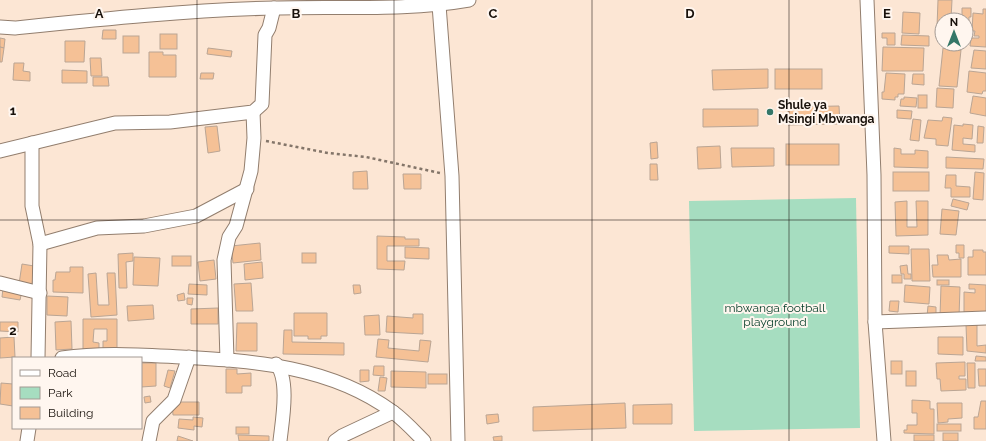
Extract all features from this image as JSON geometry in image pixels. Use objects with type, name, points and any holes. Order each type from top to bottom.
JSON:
[{"type":"street","points":[[0,27],[15,28],[147,14],[274,8],[439,5],[469,0]]},
{"type":"street","points":[[867,0],[874,175],[875,322],[884,441]]},
{"type":"street","points":[[439,5],[452,176],[458,441]]},
{"type":"street","points":[[0,151],[115,123],[170,122],[253,112],[262,104],[265,35],[269,28],[274,8]]},
{"type":"street","points":[[227,360],[224,260],[229,237],[236,226],[251,171],[254,138],[253,112]]},
{"type":"street","points":[[32,143],[32,206],[40,244],[38,357]]},
{"type":"street","points":[[40,244],[97,228],[144,226],[196,216],[247,189]]},
{"type":"street","points":[[0,283],[40,293]]},
{"type":"street","points":[[875,322],[986,318]]},
{"type":"street","points":[[69,357],[84,355],[130,354],[276,364],[327,379],[368,396],[393,412],[424,441]]},
{"type":"street","points":[[149,441],[153,421],[174,400],[188,357]]},
{"type":"street","points":[[276,364],[282,374],[284,418],[280,441]]},
{"type":"street","points":[[335,441],[342,436],[393,412]]},
{"type":"street","points":[[27,441],[29,429]]},
{"type":"path","points":[[254,138],[328,153],[366,157],[452,176]]},
{"type":"green space","name":"mbwanga football playground","points":[[856,198],[860,428],[694,431],[689,201]]},
{"type":"building","points":[[938,0],[952,0],[951,12],[938,12]]},
{"type":"building","points":[[962,8],[971,8],[971,12],[962,12]]},
{"type":"building","points":[[983,9],[986,9],[986,47],[974,46],[974,38],[979,38],[979,36],[974,36],[974,13],[983,14]]},
{"type":"building","points":[[903,12],[920,13],[919,34],[902,33]]},
{"type":"building","points":[[103,30],[116,30],[116,39],[102,39]]},
{"type":"building","points":[[882,33],[895,33],[895,45],[887,45],[887,38],[882,38]]},
{"type":"building","points":[[160,34],[177,34],[177,49],[160,49]]},
{"type":"building","points":[[902,35],[929,36],[929,46],[901,45]]},
{"type":"building","points":[[123,36],[139,36],[139,53],[123,53]]},
{"type":"building","points":[[0,38],[5,39],[4,48],[0,47]]},
{"type":"building","points":[[65,41],[85,41],[84,62],[65,62]]},
{"type":"building","points":[[0,47],[4,48],[2,62],[0,62]]},
{"type":"building","points":[[883,47],[924,48],[923,71],[882,71]]},
{"type":"building","points":[[208,48],[232,51],[231,57],[207,54]]},
{"type":"building","points":[[974,50],[986,51],[986,69],[971,68]]},
{"type":"building","points":[[149,52],[163,52],[163,55],[176,55],[176,77],[149,77]]},
{"type":"building","points":[[943,52],[961,52],[957,87],[939,86]]},
{"type":"building","points":[[90,58],[101,58],[102,76],[91,76]]},
{"type":"building","points":[[14,63],[24,63],[23,71],[30,72],[30,81],[13,80]]},
{"type":"building","points":[[768,69],[768,88],[713,90],[712,70]]},
{"type":"building","points":[[775,69],[822,69],[822,89],[775,89]]},
{"type":"building","points":[[62,70],[87,71],[87,83],[62,83]]},
{"type":"building","points":[[969,71],[986,73],[986,91],[983,91],[982,94],[967,92]]},
{"type":"building","points":[[201,73],[214,73],[213,79],[200,79]]},
{"type":"building","points":[[886,73],[905,74],[904,94],[898,94],[898,97],[895,97],[895,100],[882,99]]},
{"type":"building","points":[[913,74],[924,74],[924,85],[912,84]]},
{"type":"building","points":[[93,77],[108,77],[109,86],[93,86]]},
{"type":"building","points":[[937,88],[954,89],[953,108],[936,107]]},
{"type":"building","points":[[918,95],[927,95],[927,108],[918,108]]},
{"type":"building","points":[[973,96],[986,98],[986,116],[970,113]]},
{"type":"building","points":[[904,97],[917,98],[916,107],[900,106],[901,99],[904,99]]},
{"type":"building","points":[[839,106],[840,124],[788,125],[788,107]]},
{"type":"building","points":[[703,109],[758,109],[758,126],[703,127]]},
{"type":"building","points":[[897,110],[912,111],[911,119],[897,118]]},
{"type":"building","points":[[943,117],[952,118],[948,146],[936,145],[936,139],[924,138],[928,120],[942,121]]},
{"type":"building","points":[[913,119],[921,120],[919,141],[910,140]]},
{"type":"building","points":[[963,124],[973,125],[972,139],[963,138],[963,144],[975,145],[975,152],[952,150],[954,125],[963,126]]},
{"type":"building","points":[[217,126],[220,151],[208,153],[205,127]]},
{"type":"building","points":[[978,126],[984,127],[983,143],[977,143]]},
{"type":"building","points":[[657,142],[658,158],[651,159],[650,143]]},
{"type":"building","points":[[786,144],[839,144],[839,165],[786,165]]},
{"type":"building","points":[[720,146],[721,168],[698,169],[697,147]]},
{"type":"building","points":[[731,148],[774,148],[774,166],[732,167]]},
{"type":"building","points":[[894,148],[901,149],[901,154],[915,154],[915,150],[928,151],[928,168],[894,167]]},
{"type":"building","points":[[946,157],[984,159],[983,169],[946,168]]},
{"type":"building","points":[[650,164],[657,164],[658,180],[650,180]]},
{"type":"building","points":[[367,171],[368,189],[353,189],[353,172]]},
{"type":"building","points":[[893,172],[929,172],[929,191],[893,191]]},
{"type":"building","points":[[975,172],[984,173],[983,200],[973,199]]},
{"type":"building","points":[[403,174],[421,174],[421,189],[404,189]]},
{"type":"building","points":[[946,175],[956,175],[956,186],[970,187],[970,197],[951,197],[951,188],[945,188]]},
{"type":"building","points":[[953,199],[969,203],[967,210],[951,206]]},
{"type":"building","points":[[907,201],[907,227],[917,227],[916,201],[928,201],[928,235],[896,236],[895,202]]},
{"type":"building","points":[[942,209],[959,211],[956,235],[940,234]]},
{"type":"building","points":[[377,236],[419,239],[419,246],[387,246],[387,261],[405,261],[404,270],[377,269]]},
{"type":"building","points":[[260,243],[261,260],[233,263],[231,246]]},
{"type":"building","points":[[956,245],[964,245],[964,258],[959,258],[959,253],[956,253]]},
{"type":"building","points":[[889,246],[909,246],[909,254],[889,253]]},
{"type":"building","points":[[405,247],[429,248],[429,259],[405,258]]},
{"type":"building","points":[[911,249],[929,249],[930,281],[912,281]]},
{"type":"building","points":[[973,250],[983,250],[983,252],[986,252],[986,275],[968,275],[968,257],[973,257]]},
{"type":"building","points":[[133,253],[133,261],[126,262],[127,288],[119,288],[118,254]]},
{"type":"building","points":[[302,253],[316,253],[316,263],[302,263]]},
{"type":"building","points":[[937,255],[948,255],[949,260],[961,259],[961,277],[933,277],[932,265],[938,265]]},
{"type":"building","points":[[172,256],[191,256],[191,266],[172,266]]},
{"type":"building","points":[[134,257],[160,258],[158,286],[133,285]]},
{"type":"building","points":[[214,260],[216,279],[200,281],[198,262]]},
{"type":"building","points":[[262,262],[263,278],[245,280],[244,264]]},
{"type":"building","points":[[22,264],[34,266],[32,285],[19,284]]},
{"type":"building","points":[[907,265],[908,274],[911,274],[911,279],[904,279],[904,274],[901,274],[900,266]]},
{"type":"building","points":[[70,267],[83,267],[83,293],[53,292],[53,280],[55,280],[56,272],[70,272]]},
{"type":"building","points":[[96,273],[98,305],[109,305],[107,273],[115,273],[117,315],[91,317],[88,274]]},
{"type":"building","points":[[892,275],[902,275],[902,283],[892,283]]},
{"type":"building","points":[[937,280],[949,280],[949,285],[937,285]]},
{"type":"building","points":[[251,283],[253,311],[236,311],[234,284]]},
{"type":"building","points":[[189,284],[207,285],[207,295],[188,294]]},
{"type":"building","points":[[969,284],[986,285],[986,313],[964,312],[964,292],[975,293],[975,289],[969,289]]},
{"type":"building","points":[[353,285],[360,285],[361,293],[354,294]]},
{"type":"building","points":[[905,285],[930,287],[929,304],[904,302]]},
{"type":"building","points":[[941,286],[960,287],[959,317],[940,316]]},
{"type":"building","points":[[3,288],[22,291],[20,300],[2,297]]},
{"type":"building","points":[[184,293],[185,300],[178,301],[177,295]]},
{"type":"building","points":[[47,296],[68,297],[67,316],[47,315]]},
{"type":"building","points":[[187,298],[193,298],[192,305],[187,304]]},
{"type":"building","points":[[890,301],[899,301],[898,312],[889,311]]},
{"type":"building","points":[[153,305],[154,319],[128,321],[127,306]]},
{"type":"building","points":[[928,306],[936,307],[936,316],[927,316]]},
{"type":"building","points":[[218,308],[218,324],[191,324],[191,309]]},
{"type":"building","points":[[294,313],[327,313],[327,336],[321,336],[321,339],[308,339],[308,336],[294,336]]},
{"type":"building","points":[[413,314],[423,314],[423,334],[386,332],[387,316],[413,318]]},
{"type":"building","points":[[379,315],[380,335],[365,335],[364,316]]},
{"type":"building","points":[[83,319],[117,319],[117,351],[103,351],[103,341],[107,341],[107,329],[94,329],[93,342],[99,343],[99,351],[83,351]]},
{"type":"building","points":[[71,321],[72,349],[56,350],[55,322]]},
{"type":"building","points":[[0,322],[18,322],[18,332],[0,331]]},
{"type":"building","points":[[237,323],[257,323],[257,351],[236,351]]},
{"type":"building","points":[[977,324],[977,346],[986,345],[986,353],[967,351],[966,325]]},
{"type":"building","points":[[284,330],[292,330],[292,342],[344,343],[344,355],[283,354]]},
{"type":"building","points":[[14,337],[15,357],[0,358],[0,338]]},
{"type":"building","points":[[938,337],[963,337],[963,355],[938,354]]},
{"type":"building","points":[[378,339],[389,340],[388,348],[419,351],[420,340],[431,341],[428,362],[376,357]]},
{"type":"building","points":[[976,356],[986,357],[986,361],[975,361]]},
{"type":"building","points":[[891,361],[902,361],[902,374],[891,374]]},
{"type":"building","points":[[965,362],[965,376],[959,376],[959,379],[966,379],[966,390],[941,391],[940,379],[937,379],[936,363]]},
{"type":"building","points":[[142,363],[156,363],[156,386],[142,387]]},
{"type":"building","points":[[967,363],[975,363],[975,388],[968,388]]},
{"type":"building","points":[[374,366],[384,366],[384,376],[373,375]]},
{"type":"building","points":[[226,369],[237,369],[237,374],[251,373],[251,386],[242,386],[242,393],[226,393]]},
{"type":"building","points":[[978,369],[986,369],[986,386],[979,386]]},
{"type":"building","points":[[168,370],[175,371],[170,388],[164,386]]},
{"type":"building","points":[[360,370],[369,370],[369,381],[360,382]]},
{"type":"building","points":[[391,371],[426,372],[426,388],[391,387]]},
{"type":"building","points":[[906,371],[916,371],[916,386],[906,386]]},
{"type":"building","points":[[428,374],[447,374],[447,384],[428,384]]},
{"type":"building","points":[[380,377],[387,378],[385,391],[378,391]]},
{"type":"building","points":[[1,383],[12,384],[12,406],[0,404]]},
{"type":"building","points":[[150,396],[151,402],[145,403],[144,397]]},
{"type":"building","points":[[912,400],[930,401],[930,409],[934,409],[934,434],[904,433],[904,430],[907,430],[907,425],[917,425],[917,413],[912,413]]},
{"type":"building","points":[[981,401],[986,401],[986,429],[974,429],[974,417],[978,417]]},
{"type":"building","points":[[172,402],[199,402],[199,415],[173,415]]},
{"type":"building","points":[[625,403],[626,428],[533,431],[533,407]]},
{"type":"building","points":[[937,403],[962,403],[962,418],[948,419],[948,422],[938,423]]},
{"type":"building","points":[[672,404],[672,424],[633,424],[633,405]]},
{"type":"building","points":[[498,414],[499,422],[487,424],[486,415]]},
{"type":"building","points":[[193,417],[203,418],[202,427],[194,426],[194,430],[178,428],[179,419],[193,420]]},
{"type":"building","points":[[937,424],[961,424],[961,431],[937,431]]},
{"type":"building","points":[[236,427],[249,427],[249,434],[236,434]]},
{"type":"building","points":[[943,433],[958,433],[958,441],[943,441]]},
{"type":"building","points":[[238,435],[269,436],[269,441],[239,441]]},
{"type":"building","points":[[914,435],[934,435],[934,441],[914,441]]},
{"type":"building","points":[[178,436],[193,441],[177,441]]},
{"type":"building","points":[[502,436],[502,441],[494,441],[493,437]]},
{"type":"place","name":"Shule ya Msingi Mbwanga","points":[[770,112]]}]
